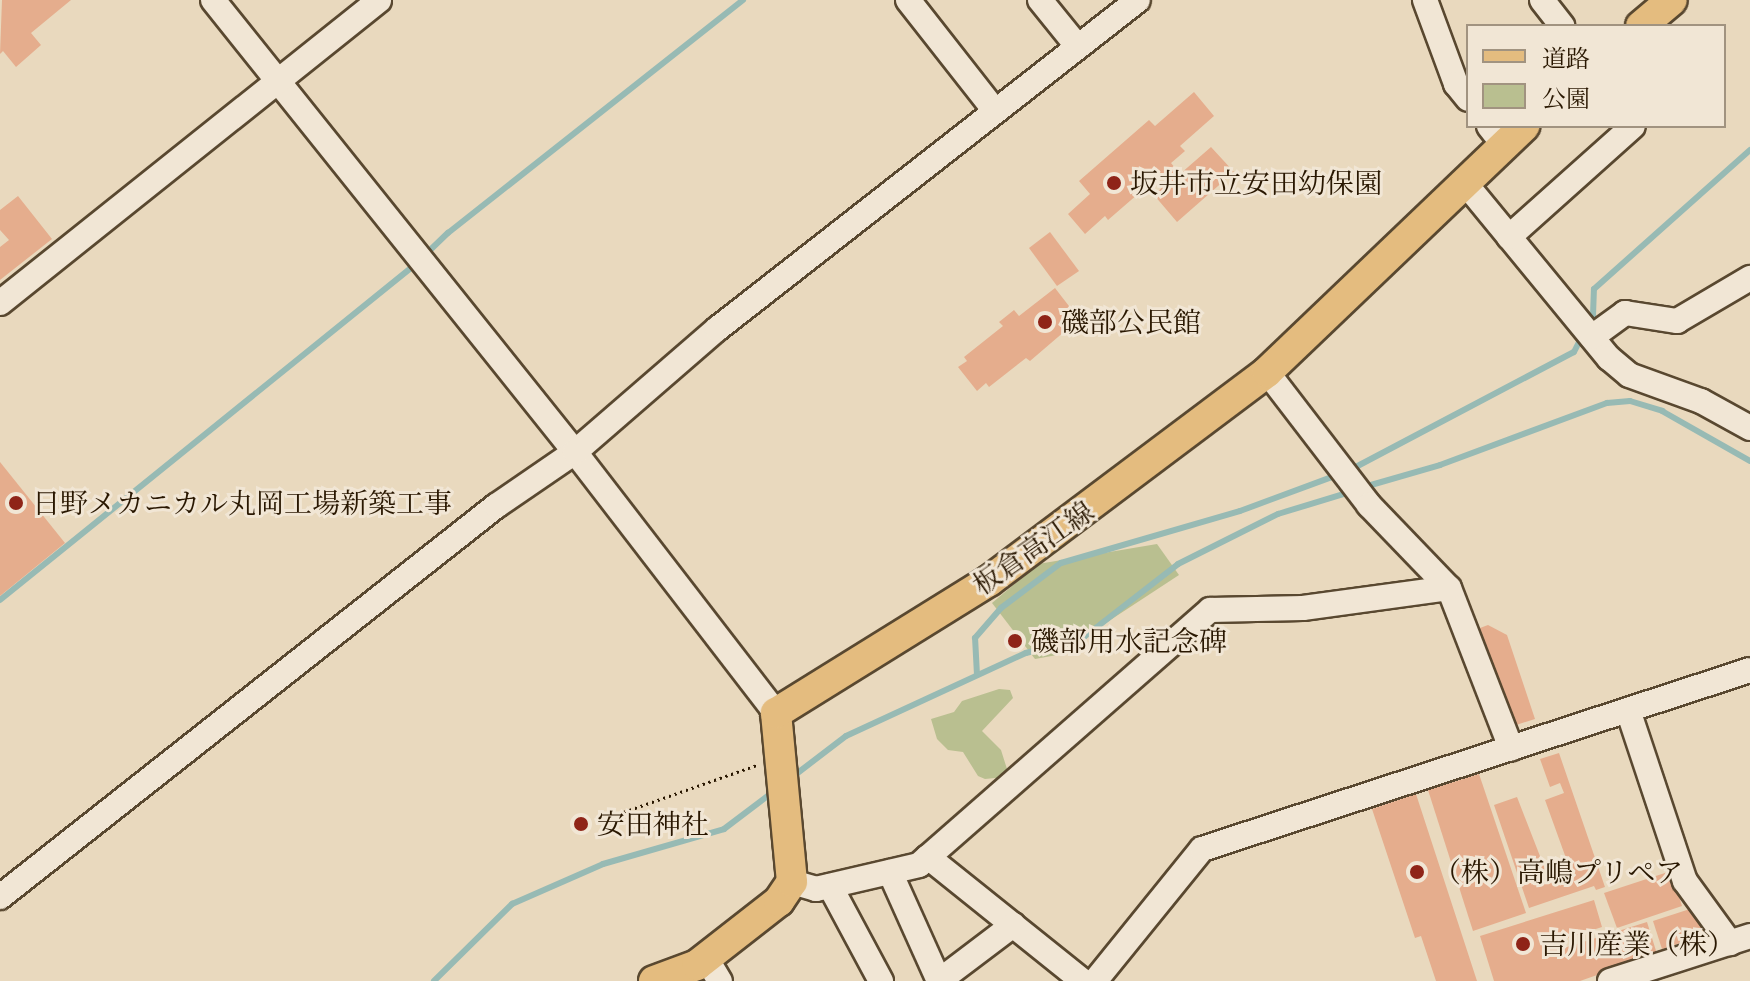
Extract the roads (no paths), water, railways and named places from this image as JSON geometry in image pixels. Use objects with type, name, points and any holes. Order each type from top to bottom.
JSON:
[{"type":"main road","points":[[1643,24],[1672,0]]},
{"type":"main road","name":"板倉高江線","points":[[776,713],[989,581],[1267,372],[1465,183],[1506,132]]},
{"type":"main road","points":[[654,981],[713,970],[779,901],[792,882],[776,713]]},
{"type":"street","points":[[213,0],[575,452],[776,713]]},
{"type":"street","points":[[0,303],[379,0]]},
{"type":"street","points":[[908,0],[995,111]]},
{"type":"street","points":[[1040,0],[1078,47]]},
{"type":"street","points":[[0,897],[496,506],[575,452],[717,329],[1138,0]]},
{"type":"street","points":[[1425,0],[1456,84],[1466,96]]},
{"type":"street","points":[[1542,0],[1560,24]]},
{"type":"street","points":[[1509,237],[1631,128]]},
{"type":"street","points":[[1465,183],[1592,337],[1629,375],[1701,401],[1750,428]]},
{"type":"street","points":[[1592,337],[1625,313],[1677,321],[1750,278]]},
{"type":"street","points":[[1267,372],[1369,505],[1449,588],[1511,748]]},
{"type":"street","points":[[792,882],[816,889],[919,865],[1210,610],[1303,608],[1449,588]]},
{"type":"street","points":[[1095,981],[1202,849],[1750,670]]},
{"type":"street","points":[[1610,981],[1740,940],[1685,881],[1628,710]]},
{"type":"street","points":[[928,857],[1083,981]]},
{"type":"street","points":[[890,872],[939,981],[1013,925]]},
{"type":"street","points":[[830,886],[881,981]]},
{"type":"waterway","points":[[425,255],[448,233],[743,0]]},
{"type":"waterway","points":[[1588,324],[1593,316],[1594,289],[1750,150]]},
{"type":"waterway","points":[[0,600],[417,263]]},
{"type":"waterway","points":[[1350,470],[1574,352],[1583,334]]},
{"type":"waterway","points":[[1364,487],[1440,465],[1607,403],[1630,401],[1662,411],[1750,461]]},
{"type":"waterway","points":[[977,675],[975,638],[1001,608],[1061,563],[1240,511],[1340,474]]},
{"type":"waterway","points":[[791,778],[846,736],[1026,653],[1084,637],[1178,564],[1278,514],[1350,492]]},
{"type":"waterway","points":[[434,981],[512,904],[603,864],[724,829],[773,792]]},
{"type":"place","name":"坂井市立安田幼保園","points":[[1114,183]]},
{"type":"place","name":"磯部公民館","points":[[1045,322]]},
{"type":"place","name":"日野メカニカル丸岡工場新築工事","points":[[16,503]]},
{"type":"place","name":"磯部用水記念碑","points":[[1015,641]]},
{"type":"place","name":"安田神社","points":[[581,824]]},
{"type":"place","name":"（株）高嶋プリペア","points":[[1417,872]]},
{"type":"place","name":"吉川産業（株）","points":[[1523,944]]}]
